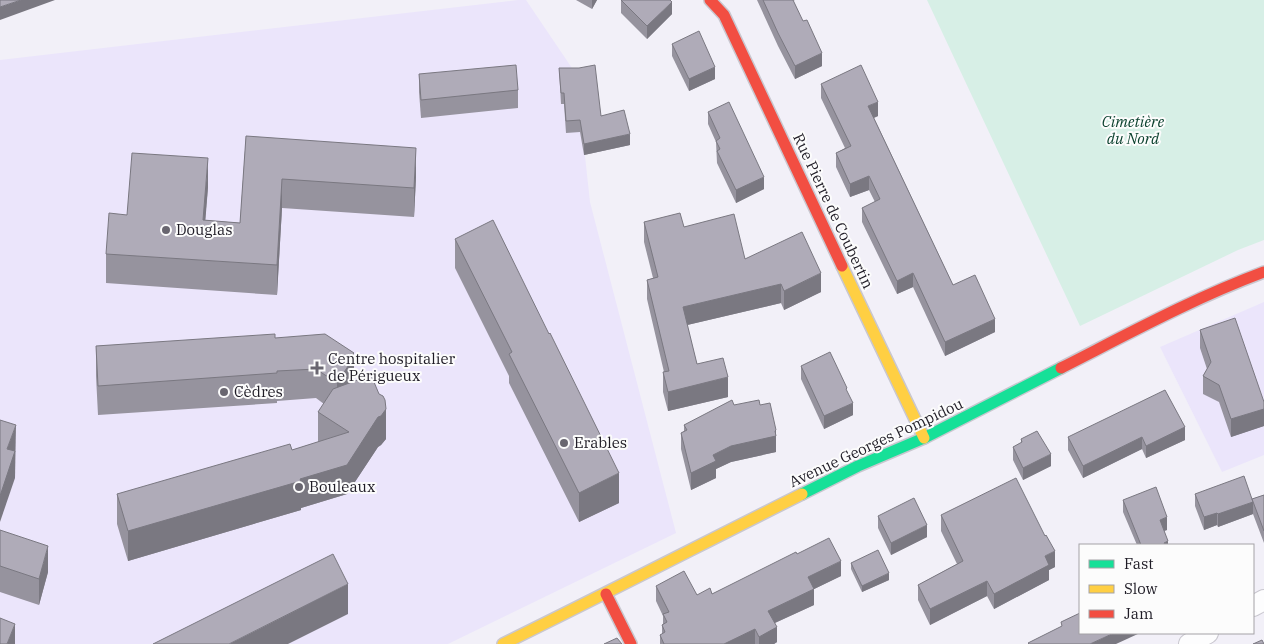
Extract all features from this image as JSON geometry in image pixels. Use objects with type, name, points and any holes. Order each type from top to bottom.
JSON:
[{"type":"main road","name":"Rue Pierre de Coubertin","points":[[710,0],[724,15],[924,438]]},
{"type":"main road","name":"Avenue Georges Pompidou","points":[[502,644],[606,594],[858,466],[924,438],[1156,320],[1232,284],[1264,272]]},
{"type":"main road","points":[[606,594],[631,644]]},
{"type":"street","points":[[1189,644],[1206,634]]},
{"type":"shaded area","name":"Centre hospitalier de Périgueux","points":[[526,0],[576,74],[590,202],[676,533],[448,644],[0,644],[0,60]]},
{"type":"shaded area","points":[[1264,302],[1264,455],[1222,472],[1160,347]]},
{"type":"green space","name":"Cimetière du Nord","points":[[927,0],[1264,0],[1264,240],[1238,250],[1080,326]]},
{"type":"building","points":[[0,0],[21,0],[0,7]]},
{"type":"building","points":[[621,0],[670,0],[672,2],[647,26]]},
{"type":"building","points":[[763,0],[793,0],[803,21],[807,20],[822,53],[795,66]]},
{"type":"building","points":[[699,31],[715,67],[689,79],[672,44]]},
{"type":"building","points":[[516,65],[518,90],[421,100],[419,74]]},
{"type":"building","points":[[595,65],[601,116],[624,110],[630,134],[584,144],[580,120],[566,121],[564,93],[561,93],[559,68],[579,68]]},
{"type":"building","points":[[861,65],[878,102],[868,106],[953,285],[975,275],[995,319],[945,342],[913,273],[897,281],[862,208],[880,199],[869,176],[850,184],[836,153],[851,146],[821,84]]},
{"type":"building","points":[[729,102],[764,177],[736,190],[717,151],[720,149],[716,141],[720,138],[708,112]]},
{"type":"building","points":[[246,136],[416,148],[414,188],[282,179],[277,265],[106,254],[109,213],[127,215],[132,153],[208,158],[203,220],[240,223]]},
{"type":"building","points":[[680,213],[684,227],[734,214],[745,259],[802,232],[821,273],[784,291],[781,284],[683,307],[697,364],[723,358],[728,377],[668,392],[663,372],[669,371],[647,280],[658,277],[644,222]]},
{"type":"building","name":"Erables","points":[[493,220],[619,473],[579,493],[509,354],[512,352],[455,239]]},
{"type":"building","points":[[1235,318],[1264,402],[1264,409],[1231,419],[1219,385],[1203,376],[1211,362],[1200,330]]},
{"type":"building","points":[[275,334],[275,338],[325,334],[354,353],[352,355],[354,357],[337,383],[316,369],[98,386],[96,346]]},
{"type":"building","points":[[830,352],[853,403],[824,416],[801,366]]},
{"type":"building","points":[[371,375],[379,394],[385,400],[386,409],[378,417],[347,465],[300,479],[301,481],[128,531],[117,494],[290,444],[292,450],[349,432],[318,412],[333,389]]},
{"type":"building","points":[[1165,390],[1185,427],[1146,446],[1142,437],[1083,466],[1068,437]]},
{"type":"building","points":[[732,400],[734,405],[759,400],[760,405],[770,403],[776,436],[731,446],[713,455],[716,461],[691,473],[681,433],[687,430],[684,425]]},
{"type":"building","points":[[0,420],[16,425],[7,449],[15,451],[0,496]]},
{"type":"building","points":[[1037,431],[1051,454],[1023,468],[1013,447],[1022,442],[1021,439]]},
{"type":"building","points":[[1244,476],[1253,502],[1204,517],[1195,494]]},
{"type":"building","points":[[1016,478],[1045,536],[1055,551],[1045,556],[1049,565],[994,594],[987,581],[930,609],[918,585],[963,561],[941,515]]},
{"type":"building","points":[[1156,487],[1167,517],[1160,520],[1168,541],[1164,544],[1141,544],[1123,500]]},
{"type":"building","points":[[1264,495],[1264,531],[1252,499]]},
{"type":"building","points":[[914,498],[927,525],[891,543],[878,516]]},
{"type":"building","points":[[0,530],[48,546],[39,579],[0,566]]},
{"type":"building","points":[[829,538],[841,561],[808,577],[814,589],[768,611],[777,627],[759,637],[755,629],[724,644],[664,644],[660,635],[665,632],[662,625],[667,622],[663,614],[669,612],[656,586],[684,571],[697,595],[710,588],[712,594],[796,552],[797,554]]},
{"type":"building","points":[[878,550],[889,573],[862,586],[851,563]]},
{"type":"building","points":[[333,554],[348,584],[229,644],[153,644]]},
{"type":"building","points":[[1079,613],[1079,634],[1112,634],[1090,644],[1028,643],[1062,626],[1061,622]]},
{"type":"building","points":[[0,618],[15,624],[7,644],[0,644]]},
{"type":"building","points":[[617,638],[622,644],[604,644]]},
{"type":"building","points":[[1262,640],[1264,644],[1253,644]]},
{"type":"traffic: fast","points":[[802,494],[858,466],[924,438],[1061,368]]},
{"type":"traffic: slow","points":[[842,266],[924,438]]},
{"type":"traffic: slow","points":[[503,644],[802,494]]},
{"type":"traffic: jam","points":[[710,0],[724,15],[842,266]]},
{"type":"traffic: jam","points":[[1061,368],[1187,305],[1264,272]]},
{"type":"traffic: jam","points":[[606,594],[631,644]]},
{"type":"place","name":"Douglas","points":[[166,230]]},
{"type":"place","name":"Centre hospitalier de Périgueux","points":[[317,368]]},
{"type":"place","name":"Cèdres","points":[[224,392]]},
{"type":"place","name":"Erables","points":[[564,443]]},
{"type":"place","name":"Bouleaux","points":[[299,487]]}]
